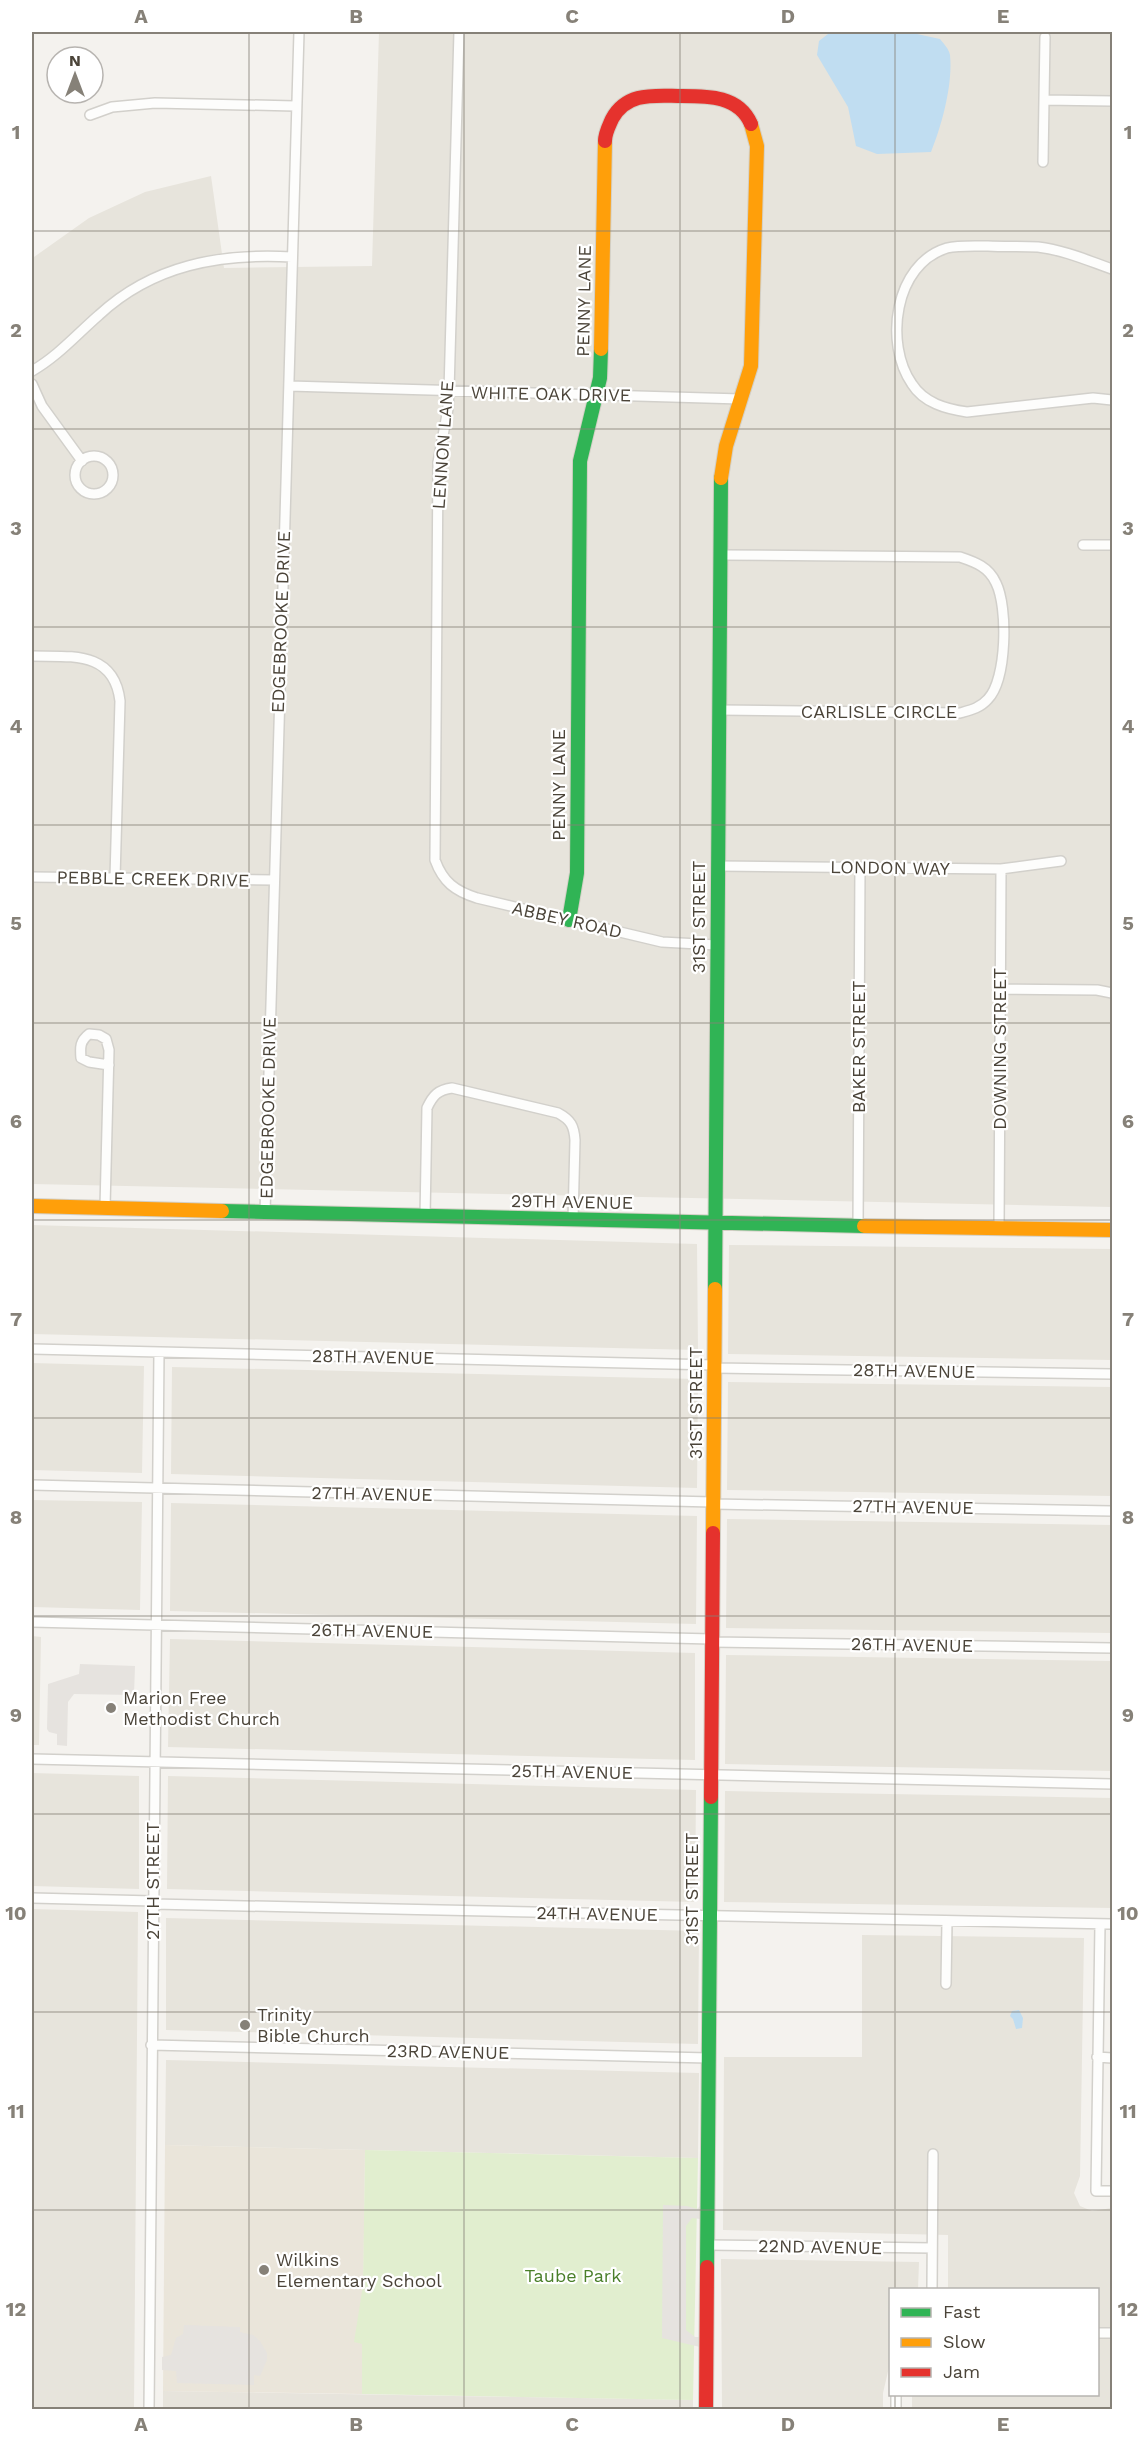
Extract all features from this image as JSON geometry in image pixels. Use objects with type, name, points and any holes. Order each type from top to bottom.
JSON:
[{"type":"street","name":"EDGEBROOKE DRIVE","points":[[265,1213],[295,106],[299,32]]},
{"type":"street","name":"LENNON LANE","points":[[435,860],[438,462],[449,391],[459,32]]},
{"type":"street","points":[[1043,162],[1045,37]]},
{"type":"street","name":"PENNY LANE","points":[[569,920],[577,873],[580,461],[600,378],[605,135],[614,114],[628,101],[648,95],[716,96],[732,102],[744,111],[754,126],[757,146],[752,352],[747,384],[741,399]]},
{"type":"street","points":[[1044,100],[1113,101]]},
{"type":"street","points":[[90,115],[112,107],[155,103],[295,106]]},
{"type":"street","points":[[1113,269],[1073,255],[1039,248],[976,246],[947,248],[925,261],[910,277],[901,300],[897,322],[898,349],[903,369],[913,386],[929,401],[951,410],[967,412],[1093,398],[1113,400]]},
{"type":"street","points":[[32,371],[67,347],[99,314],[121,298],[167,273],[193,264],[236,256],[292,257]]},
{"type":"street","points":[[32,384],[42,406],[81,461]]},
{"type":"street","name":"WHITE OAK DRIVE","points":[[289,386],[741,399]]},
{"type":"street","name":"31ST STREET","points":[[706,2409],[721,555],[723,456],[741,399]]},
{"type":"street","points":[[93,456],[100,457],[110,465],[112,477],[107,489],[96,494],[84,492],[80,488],[75,471],[81,461],[93,456]]},
{"type":"street","points":[[1083,545],[1113,545]]},
{"type":"street","name":"CARLISLE CIRCLE","points":[[719,710],[960,713],[975,709],[989,698],[998,681],[1002,663],[1002,601],[996,581],[980,564],[960,558],[721,555]]},
{"type":"street","points":[[32,656],[82,657],[104,667],[116,683],[120,701],[115,878]]},
{"type":"street","name":"ABBEY ROAD","points":[[435,860],[448,884],[460,893],[662,942],[717,945]]},
{"type":"street","name":"LONDON WAY","points":[[718,866],[1001,869],[1061,861]]},
{"type":"street","name":"BAKER STREET","points":[[858,1227],[860,867]]},
{"type":"street","name":"DOWNING STREET","points":[[999,1228],[1001,869]]},
{"type":"street","name":"PEBBLE CREEK DRIVE","points":[[32,877],[274,880]]},
{"type":"street","points":[[1000,989],[1097,990],[1113,993]]},
{"type":"street","points":[[105,1207],[109,1065]]},
{"type":"street","points":[[425,1217],[427,1108],[432,1097],[440,1090],[452,1088],[558,1113],[568,1118],[574,1128],[575,1140],[573,1220]]},
{"type":"street","name":"29TH AVENUE","points":[[32,1206],[715,1224],[1113,1230]]},
{"type":"street","name":"28TH AVENUE","points":[[32,1349],[1113,1374]]},
{"type":"street","name":"27TH STREET","points":[[148,2409],[159,1352]]},
{"type":"street","name":"27TH AVENUE","points":[[32,1485],[713,1503],[1113,1510]]},
{"type":"street","name":"26TH AVENUE","points":[[32,1622],[712,1641],[1113,1648]]},
{"type":"street","name":"25TH AVENUE","points":[[32,1759],[1113,1784]]},
{"type":"street","name":"24TH AVENUE","points":[[32,1898],[710,1917],[1113,1924]]},
{"type":"street","points":[[946,1984],[947,1921]]},
{"type":"street","points":[[1100,1924],[1096,2191],[1113,2191]]},
{"type":"street","name":"23RD AVENUE","points":[[151,2045],[709,2058]]},
{"type":"street","points":[[1097,2057],[1113,2058]]},
{"type":"street","points":[[932,2288],[933,2154]]},
{"type":"street","name":"22ND AVENUE","points":[[708,2245],[932,2248]]},
{"type":"shaded area","points":[[379,32],[1112,32],[1112,1207],[32,1184],[32,248],[34,257],[89,218],[145,192],[211,176],[224,268],[372,266]]},
{"type":"shaded area","points":[[32,1225],[697,1244],[698,1350],[32,1334]]},
{"type":"shaded area","points":[[729,1245],[1112,1249],[1112,1360],[728,1354]]},
{"type":"shaded area","points":[[32,1363],[144,1366],[142,1473],[32,1470]]},
{"type":"shaded area","points":[[172,1367],[698,1379],[697,1488],[171,1474]]},
{"type":"shaded area","points":[[728,1382],[1112,1387],[1112,1496],[727,1490]]},
{"type":"shaded area","points":[[32,1500],[142,1502],[140,1610],[32,1607]]},
{"type":"shaded area","points":[[171,1503],[697,1516],[696,1624],[170,1611]]},
{"type":"shaded area","points":[[727,1519],[1112,1525],[1112,1633],[726,1628]]},
{"type":"shaded area","points":[[32,1636],[41,1637],[39,1745],[32,1745]]},
{"type":"shaded area","points":[[170,1639],[695,1653],[695,1760],[168,1747]]},
{"type":"shaded area","points":[[726,1655],[1112,1661],[1112,1771],[725,1764]]},
{"type":"shaded area","points":[[80,1664],[135,1666],[134,1695],[74,1694],[68,1702],[67,1746],[57,1745],[57,1734],[47,1729],[48,1684],[79,1674]]},
{"type":"shaded area","points":[[32,1773],[139,1776],[139,1889],[32,1886]]},
{"type":"shaded area","points":[[168,1776],[696,1790],[695,1902],[167,1889]]},
{"type":"shaded area","points":[[725,1791],[1112,1798],[1112,1908],[724,1902]]},
{"type":"shaded area","points":[[32,1909],[138,1912],[134,2409],[32,2409]]},
{"type":"shaded area","points":[[166,1918],[699,1931],[698,2044],[166,2030]]},
{"type":"shaded area","points":[[862,1935],[1084,1938],[1080,2176],[1074,2193],[1080,2206],[1092,2211],[1112,2208],[1112,2409],[912,2409],[912,2396],[1099,2396],[1099,2288],[948,2288],[948,2235],[723,2230],[724,2057],[862,2057]]},
{"type":"shaded area","points":[[166,2060],[699,2073],[698,2158],[165,2145]]},
{"type":"shaded area","name":"Wilkins Elementary School","points":[[165,2145],[365,2150],[362,2394],[163,2391]]},
{"type":"shaded area","points":[[663,2205],[687,2206],[697,2209],[700,2206],[700,2219],[692,2218],[686,2226],[686,2330],[695,2337],[700,2337],[700,2347],[662,2338]]},
{"type":"shaded area","points":[[721,2259],[919,2262],[918,2288],[889,2288],[889,2367],[883,2393],[883,2409],[722,2409]]},
{"type":"shaded area","points":[[184,2325],[240,2327],[240,2332],[253,2335],[260,2341],[267,2353],[267,2360],[260,2376],[254,2375],[254,2385],[177,2383],[176,2371],[162,2370],[162,2357],[171,2355],[176,2338],[183,2334]]},
{"type":"shaded area","points":[[163,2391],[693,2400],[693,2409],[163,2410]]},
{"type":"green space","name":"Taube Park","points":[[365,2150],[698,2158],[693,2400],[362,2394],[362,2344],[354,2342],[363,2285]]},
{"type":"water","points":[[828,34],[917,34],[940,39],[950,55],[950,79],[943,117],[931,152],[877,154],[856,146],[848,107],[817,55],[819,41]]},
{"type":"water","points":[[1019,2010],[1023,2018],[1022,2028],[1016,2029],[1010,2016],[1012,2011]]},
{"type":"traffic: fast","points":[[569,920],[577,873],[580,461],[600,378],[601,349]]},
{"type":"traffic: fast","points":[[715,1289],[721,478]]},
{"type":"traffic: fast","points":[[222,1211],[864,1226]]},
{"type":"traffic: fast","points":[[707,2267],[711,1797]]},
{"type":"traffic: slow","points":[[721,478],[726,446],[751,366],[757,146],[751,124]]},
{"type":"traffic: slow","points":[[601,349],[605,141]]},
{"type":"traffic: slow","points":[[32,1206],[222,1211]]},
{"type":"traffic: slow","points":[[864,1226],[1112,1230]]},
{"type":"traffic: slow","points":[[713,1533],[715,1289]]},
{"type":"traffic: jam","points":[[605,141],[608,127],[618,110],[634,99],[643,97],[713,97],[739,108],[751,124]]},
{"type":"traffic: jam","points":[[711,1797],[713,1533]]},
{"type":"traffic: jam","points":[[706,2410],[707,2267]]},
{"type":"place","name":"Marion Free Methodist Church","points":[[111,1708]]},
{"type":"place","name":"Trinity Bible Church","points":[[245,2025]]},
{"type":"place","name":"Wilkins Elementary School","points":[[264,2270]]}]
